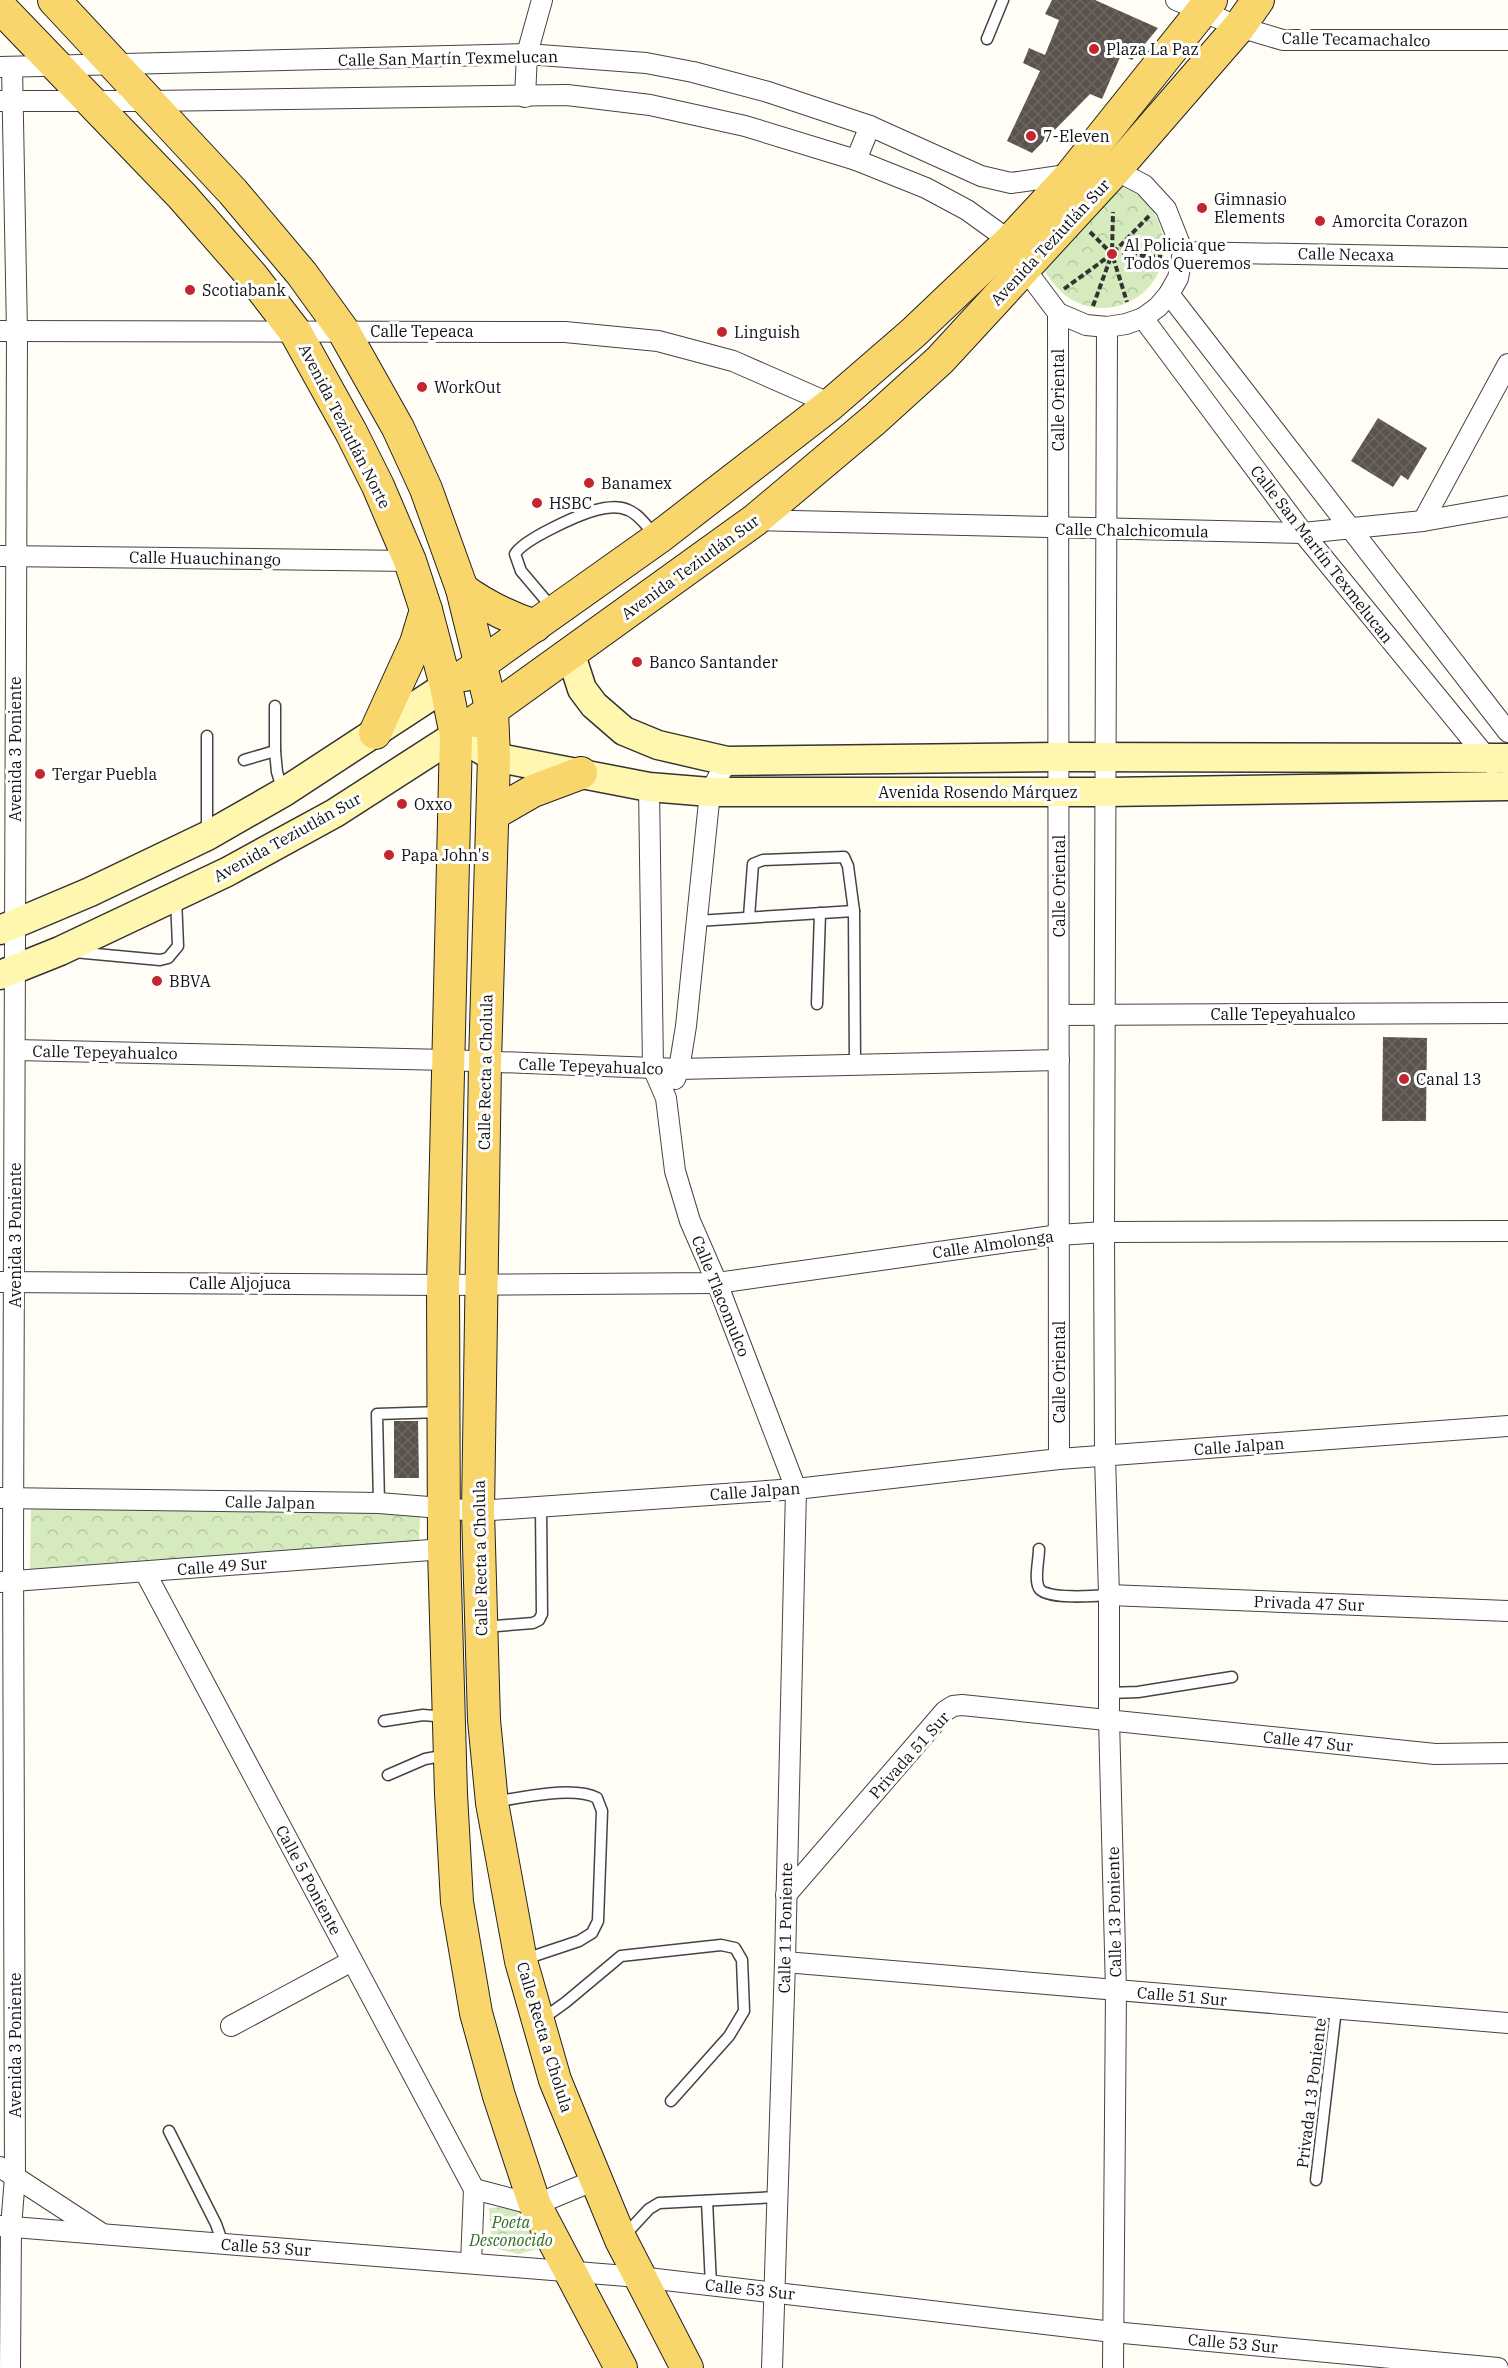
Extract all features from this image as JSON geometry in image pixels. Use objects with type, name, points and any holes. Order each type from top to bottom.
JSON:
[{"type":"main road","points":[[54,0],[233,192],[302,274],[344,332],[398,428],[426,489],[462,589],[492,711]]},
{"type":"main road","name":"Avenida Teziutlán Sur","points":[[8,972],[176,898],[335,813],[492,711],[755,520],[875,419],[940,360],[1115,170],[1239,27],[1258,0]]},
{"type":"main road","name":"Avenida Teziutlán Sur","points":[[7,928],[207,836],[284,792],[482,664],[658,538],[831,404],[913,333],[1010,241],[1071,175],[1197,4]]},
{"type":"main road","name":"Avenida Teziutlán Norte","points":[[0,7],[54,66],[182,196],[252,276],[296,333],[351,432],[378,486],[410,561],[426,610],[456,735]]},
{"type":"main road","points":[[462,589],[482,604],[509,617],[545,619]]},
{"type":"main road","points":[[375,733],[416,644],[426,610]]},
{"type":"main road","name":"Avenida Rosendo Márquez","points":[[571,655],[582,688],[594,705],[624,731],[658,745],[728,760],[1498,758]]},
{"type":"main road","name":"Calle Recta a Cholula","points":[[492,711],[494,757],[485,1062],[478,1511],[484,1720],[492,1803],[521,1960],[555,2080],[621,2240],[687,2368]]},
{"type":"main road","name":"Avenida Rosendo Márquez","points":[[456,735],[494,757],[649,787],[710,792],[1107,792],[1508,785]]},
{"type":"main road","name":"Calle Recta a Cholula","points":[[456,735],[443,1285],[444,1549],[450,1754],[458,1902],[476,2013],[499,2096],[536,2205],[621,2368]]},
{"type":"main road","points":[[493,814],[533,791],[580,773]]},
{"type":"street","points":[[525,97],[527,54],[542,0]]},
{"type":"street","name":"Calle Tecamachalco","points":[[1197,4],[1239,27],[1266,37],[1300,41],[1508,40]]},
{"type":"street","name":"Calle San Martín Texmelucan","points":[[6,67],[527,54],[646,63],[693,72],[768,92],[870,126],[981,176],[1001,181],[1011,183],[1115,170]]},
{"type":"street","name":"Avenida 3 Poniente","points":[[6,67],[7,928],[8,972],[15,1050],[8,1282],[7,1498],[8,2172],[5,2227],[10,2368]]},
{"type":"street","points":[[7,101],[567,95],[650,105],[745,126],[856,160],[926,188],[967,210],[1010,241],[1025,269],[1058,313],[1086,325],[1107,327],[1143,318],[1158,307],[1170,294],[1178,278],[1183,252],[1166,209],[1144,185],[1115,170]]},
{"type":"street","points":[[856,160],[870,126]]},
{"type":"street","name":"Calle Necaxa","points":[[1183,252],[1508,258]]},
{"type":"street","points":[[1170,294],[1508,732]]},
{"type":"street","name":"Calle Oriental","points":[[1058,313],[1059,1459]]},
{"type":"street","name":"Calle San Martín Texmelucan","points":[[1143,318],[1303,533],[1498,758],[1508,785]]},
{"type":"street","points":[[1105,1456],[1107,327]]},
{"type":"street","name":"Calle Tepeaca","points":[[8,332],[565,332],[658,341],[733,362],[831,404]]},
{"type":"street","points":[[1423,521],[1508,364]]},
{"type":"street","name":"Calle Chalchicomula","points":[[755,520],[1058,529],[1303,533],[1423,521],[1508,506]]},
{"type":"street","name":"Calle Huauchinango","points":[[8,556],[410,561]]},
{"type":"street","points":[[666,1098],[679,1069],[710,792],[728,760]]},
{"type":"street","name":"Calle Tlacomulco","points":[[649,787],[653,1068],[666,1098],[675,1171],[690,1221],[717,1283],[796,1489]]},
{"type":"street","name":"Calle Tepeyahualco","points":[[1059,1015],[1508,1013]]},
{"type":"street","name":"Calle Tepeyahualco","points":[[15,1050],[447,1060],[679,1069],[1059,1060]]},
{"type":"street","name":"Calle Almolonga","points":[[481,1284],[717,1283],[1059,1235],[1104,1232],[1508,1231]]},
{"type":"street","name":"Calle Aljojuca","points":[[8,1282],[481,1284]]},
{"type":"street","name":"Calle Jalpan","points":[[7,1498],[379,1503],[478,1511],[796,1489],[1059,1459],[1508,1426]]},
{"type":"street","name":"Calle 13 Poniente","points":[[1105,1456],[1110,1595],[1109,1719],[1116,1990],[1113,2368]]},
{"type":"street","name":"Calle 11 Poniente","points":[[772,2368],[785,1962],[796,1489]]},
{"type":"street","name":"Calle 49 Sur","points":[[7,1582],[444,1549]]},
{"type":"street","name":"Calle 5 Poniente","points":[[145,1572],[474,2189]]},
{"type":"street","name":"Privada 47 Sur","points":[[1110,1595],[1508,1611]]},
{"type":"street","name":"Privada 51 Sur","points":[[786,1895],[937,1720],[952,1706],[962,1705],[1109,1719]]},
{"type":"street","name":"Calle 47 Sur","points":[[1109,1719],[1435,1754],[1508,1753]]},
{"type":"street","points":[[231,2025],[352,1961]]},
{"type":"street","name":"Calle 51 Sur","points":[[785,1962],[1508,2024]]},
{"type":"street","points":[[8,2172],[104,2235]]},
{"type":"street","points":[[471,2263],[474,2189],[536,2205],[596,2180]]},
{"type":"street","name":"Calle 53 Sur","points":[[5,2227],[639,2277],[776,2291],[1113,2332],[1498,2368]]},
{"type":"lane","points":[[987,39],[1003,0]]},
{"type":"lane","points":[[545,619],[521,571],[515,554],[519,547],[532,538],[596,510],[612,507],[627,509],[636,515],[658,538]]},
{"type":"lane","points":[[275,706],[277,772],[284,792]]},
{"type":"lane","points":[[207,736],[207,836]]},
{"type":"lane","points":[[244,760],[275,752]]},
{"type":"lane","points":[[749,917],[753,864],[763,860],[844,857],[848,866],[854,911],[855,1064]]},
{"type":"lane","points":[[60,951],[160,960],[168,958],[178,946],[176,898]]},
{"type":"lane","points":[[697,921],[854,911]]},
{"type":"lane","points":[[817,1004],[820,913]]},
{"type":"lane","points":[[379,1503],[377,1414],[444,1412]]},
{"type":"lane","points":[[481,1627],[533,1623],[539,1620],[542,1614],[541,1507]]},
{"type":"lane","points":[[1039,1549],[1038,1582],[1039,1589],[1045,1594],[1084,1597],[1110,1595]]},
{"type":"lane","points":[[1109,1693],[1138,1692],[1232,1677]]},
{"type":"lane","points":[[384,1721],[423,1716],[449,1718]]},
{"type":"lane","points":[[388,1775],[425,1760],[450,1754]]},
{"type":"lane","points":[[492,1803],[532,1795],[587,1792],[597,1797],[602,1811],[598,1921],[592,1933],[579,1941],[521,1960]]},
{"type":"lane","points":[[538,2022],[621,1956],[721,1945],[735,1948],[742,1960],[744,2011],[729,2036],[671,2101]]},
{"type":"lane","name":"Privada 13 Poniente","points":[[1316,2180],[1336,2009]]},
{"type":"lane","points":[[168,2131],[216,2224],[223,2244]]},
{"type":"lane","points":[[621,2240],[649,2209],[659,2203],[778,2197]]},
{"type":"lane","points":[[707,2201],[711,2284]]},
{"type":"path","points":[[1101,308],[1092,308],[1112,254],[1113,207]]},
{"type":"path","points":[[1060,292],[1112,254],[1154,212]]},
{"type":"path","points":[[1088,231],[1112,254],[1128,303]]},
{"type":"path","points":[[1112,254],[1163,257],[1161,263]]},
{"type":"path","points":[[1119,305],[1135,298]]},
{"type":"green space","points":[[1114,184],[1139,196],[1149,205],[1156,217],[1164,248],[1159,271],[1146,290],[1128,302],[1105,308],[1082,305],[1061,291],[1043,267]]},
{"type":"green space","points":[[31,1508],[420,1513],[419,1542],[30,1572]]},
{"type":"green space","name":"Poeta Desconocido","points":[[515,2206],[525,2214],[537,2249],[519,2254],[492,2248],[489,2208]]},
{"type":"building","name":"Plaza La Paz","points":[[1052,0],[1095,0],[1158,28],[1132,60],[1121,55],[1102,99],[1090,94],[1032,153],[1007,141],[1040,71],[1023,63],[1029,48],[1045,55],[1059,20],[1045,14]]},
{"type":"building","points":[[1378,418],[1427,448],[1408,480],[1401,475],[1393,487],[1351,461]]},
{"type":"building","name":"Canal 13","points":[[1383,1037],[1427,1038],[1426,1121],[1382,1121]]},
{"type":"building","points":[[394,1421],[418,1421],[419,1478],[394,1478]]},
{"type":"place","name":"Plaza La Paz","points":[[1094,49]]},
{"type":"place","name":"7-Eleven","points":[[1031,136]]},
{"type":"place","name":"Gimnasio Elements","points":[[1202,208]]},
{"type":"place","name":"Amorcita Corazon","points":[[1320,221]]},
{"type":"place","name":"Al Policia que Todos Queremos","points":[[1112,254]]},
{"type":"place","name":"Scotiabank","points":[[190,290]]},
{"type":"place","name":"Linguish","points":[[722,332]]},
{"type":"place","name":"WorkOut","points":[[422,387]]},
{"type":"place","name":"Banamex","points":[[589,483]]},
{"type":"place","name":"HSBC","points":[[537,503]]},
{"type":"place","name":"Banco Santander","points":[[637,662]]},
{"type":"place","name":"Tergar Puebla","points":[[40,774]]},
{"type":"place","name":"Oxxo","points":[[402,804]]},
{"type":"place","name":"Papa John's","points":[[389,855]]},
{"type":"place","name":"BBVA","points":[[157,981]]},
{"type":"place","name":"Canal 13","points":[[1404,1079]]}]
